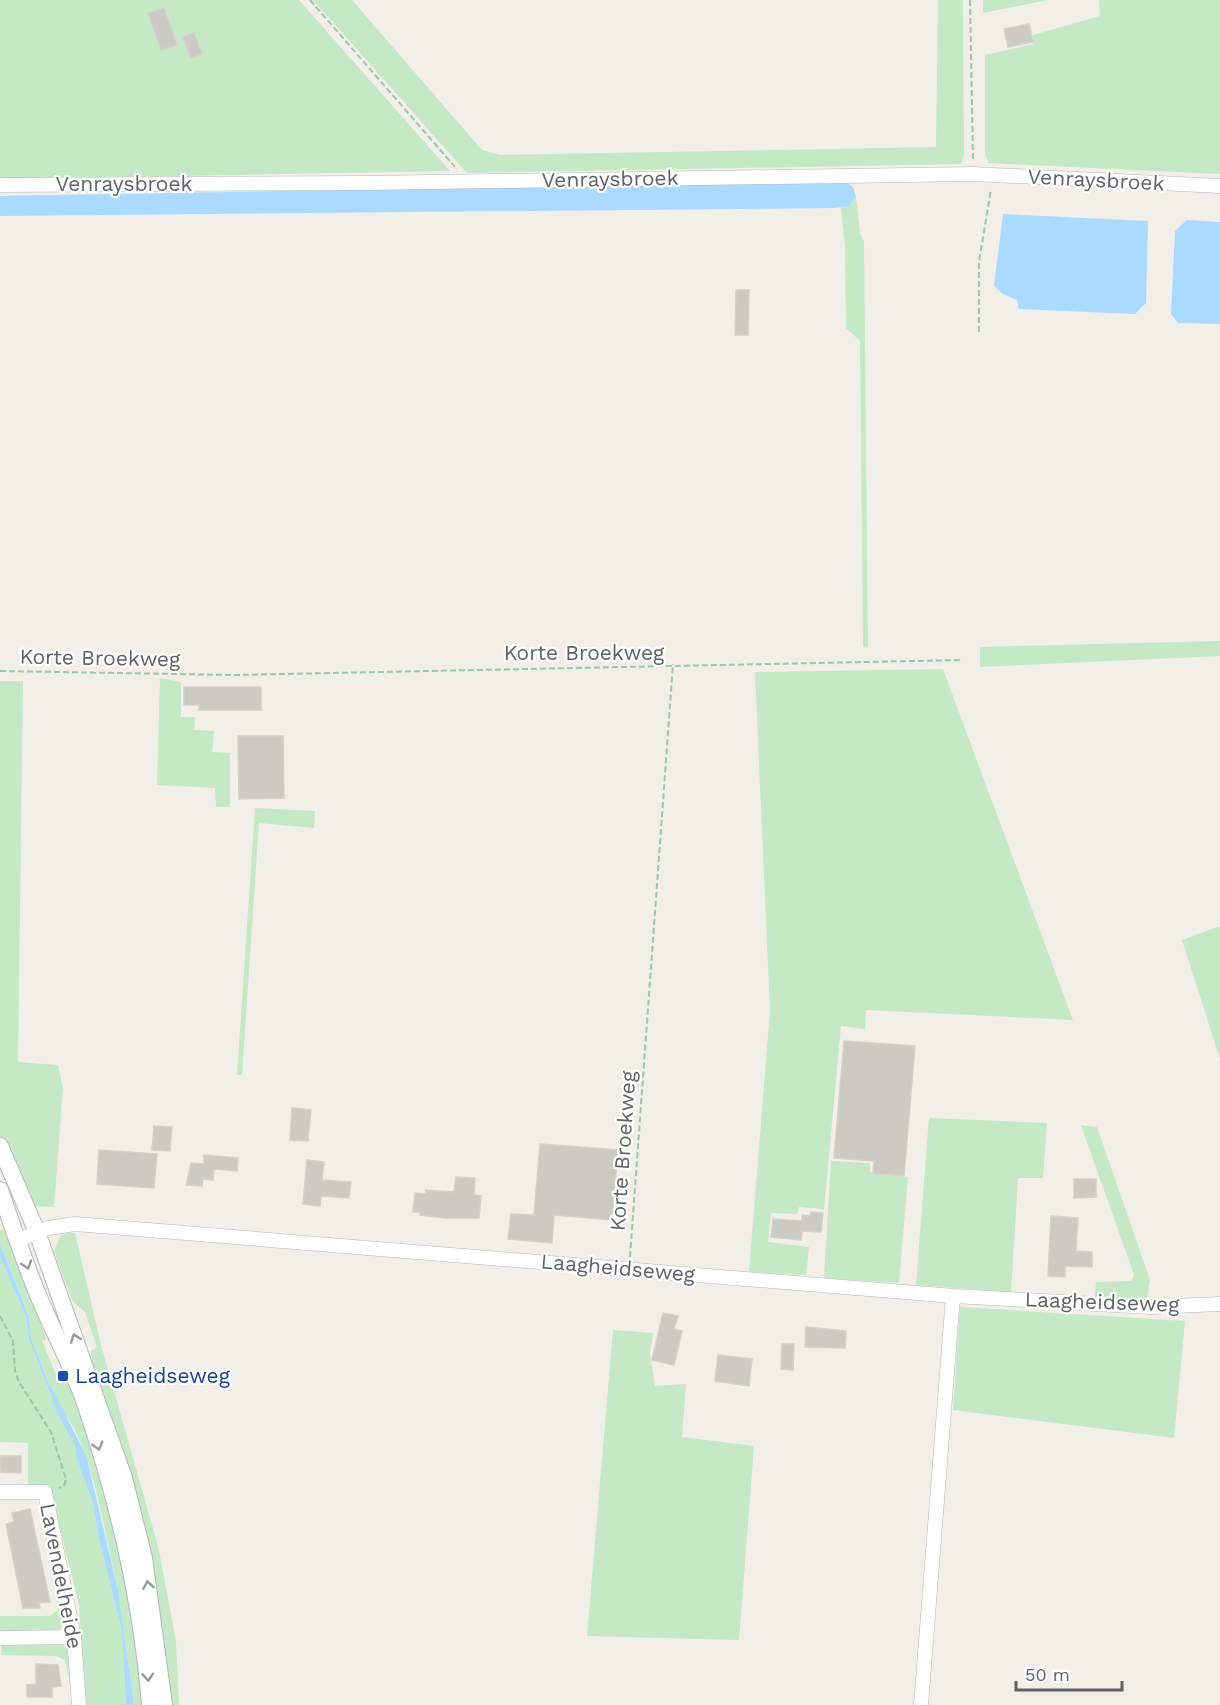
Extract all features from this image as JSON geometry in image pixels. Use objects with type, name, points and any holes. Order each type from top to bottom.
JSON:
[{"type":"street","name":"Venraysbroek","points":[[0,185],[992,174],[1220,186]]},
{"type":"street","points":[[0,1146],[37,1232],[124,1478],[144,1558],[164,1705]]},
{"type":"street","points":[[0,1190],[30,1276],[56,1331],[86,1406],[131,1561],[145,1641],[150,1705]]},
{"type":"street","name":"Laagheidseweg","points":[[18,1240],[37,1232],[75,1224],[953,1296],[1107,1306],[1220,1304]]},
{"type":"street","points":[[921,1705],[953,1296]]},
{"type":"street","name":"Lavendelheide","points":[[0,1492],[45,1492],[74,1637],[79,1705]]},
{"type":"street","points":[[0,1638],[74,1637]]},
{"type":"path","points":[[310,0],[467,180]]},
{"type":"path","points":[[970,0],[973,174]]},
{"type":"path","points":[[978,332],[979,262],[992,174]]},
{"type":"path","points":[[673,664],[738,666],[963,660]]},
{"type":"path","name":"Korte Broekweg","points":[[0,671],[234,675],[673,664],[629,1269]]},
{"type":"path","points":[[0,1316],[13,1341],[15,1371],[51,1432],[66,1479],[64,1486],[45,1492]]},
{"type":"green space","points":[[0,0],[299,0],[450,171],[0,179]]},
{"type":"green space","points":[[313,0],[352,0],[482,150],[500,155],[936,147],[938,0],[963,0],[964,155],[961,164],[467,173]]},
{"type":"green space","points":[[983,0],[1048,0],[983,13]]},
{"type":"green space","points":[[1099,0],[1220,0],[1220,174],[989,163],[985,155],[985,55],[1033,44],[1033,35],[1100,16]]},
{"type":"green space","points":[[856,197],[860,233],[864,242],[868,648],[863,647],[860,341],[846,328],[845,247],[841,207],[849,206]]},
{"type":"green space","points":[[1220,641],[1220,656],[980,667],[980,647]]},
{"type":"green space","points":[[943,669],[1073,1020],[866,1010],[865,1029],[841,1026],[824,1209],[799,1207],[797,1214],[771,1213],[768,1242],[809,1247],[806,1275],[749,1272],[770,1011],[755,672]]},
{"type":"green space","points":[[160,678],[181,682],[181,717],[195,717],[194,730],[214,731],[212,752],[230,753],[230,807],[216,807],[215,788],[157,785]]},
{"type":"green space","points":[[0,681],[23,681],[18,1062],[58,1065],[63,1088],[54,1207],[29,1206],[0,1136]]},
{"type":"green space","points":[[255,808],[315,811],[314,828],[259,823],[242,1075],[237,1075]]},
{"type":"green space","points":[[1220,926],[1220,1059],[1182,940]]},
{"type":"green space","points":[[929,1118],[1047,1123],[1043,1178],[1018,1178],[1011,1292],[916,1285]]},
{"type":"green space","points":[[1081,1125],[1097,1127],[1150,1280],[1147,1299],[1095,1296],[1096,1282],[1131,1281],[1134,1275]]},
{"type":"green space","points":[[831,1161],[870,1163],[870,1172],[908,1177],[899,1283],[824,1278]]},
{"type":"green space","points":[[0,1230],[4,1230],[36,1307],[46,1339],[42,1341],[57,1377],[64,1375],[75,1387],[118,1524],[147,1705],[134,1705],[118,1590],[86,1455],[74,1428],[59,1406],[37,1355],[31,1339],[29,1315],[0,1244]]},
{"type":"green space","points":[[75,1233],[101,1345],[158,1546],[176,1641],[179,1705],[168,1705],[94,1378],[91,1351],[97,1347],[85,1312],[73,1302],[54,1252],[60,1236]]},
{"type":"green space","points":[[0,1257],[26,1317],[29,1340],[49,1392],[75,1445],[77,1460],[93,1503],[99,1539],[122,1631],[126,1705],[85,1705],[79,1605],[50,1488],[28,1487],[28,1443],[0,1442]]},
{"type":"green space","points":[[960,1307],[1185,1321],[1174,1438],[953,1410]]},
{"type":"green space","points":[[613,1330],[653,1333],[650,1353],[655,1386],[686,1384],[682,1437],[754,1446],[739,1640],[587,1636]]},
{"type":"green space","points":[[62,1596],[65,1621],[58,1633],[0,1633],[0,1616],[50,1616],[58,1610],[57,1598]]},
{"type":"green space","points":[[2,1643],[63,1645],[70,1651],[73,1685],[70,1685],[65,1660],[56,1656],[1,1655]]},
{"type":"water","points":[[845,181],[853,187],[856,197],[849,206],[835,208],[0,216],[0,196]]},
{"type":"water","points":[[1003,214],[1148,221],[1146,303],[1135,314],[1019,309],[1017,300],[1003,294],[994,286]]},
{"type":"water","points":[[1187,220],[1220,222],[1220,324],[1178,323],[1171,314],[1175,231]]},
{"type":"water","points":[[0,1244],[29,1316],[31,1339],[47,1379],[86,1455],[118,1590],[134,1705],[126,1705],[122,1631],[99,1539],[93,1503],[77,1460],[75,1445],[58,1414],[29,1340],[26,1317],[0,1257]]},
{"type":"building","points":[[164,8],[177,45],[161,50],[148,13]]},
{"type":"building","points":[[1029,24],[1033,42],[1008,47],[1004,29]]},
{"type":"building","points":[[194,33],[202,54],[191,58],[183,37]]},
{"type":"building","points":[[736,290],[749,290],[748,335],[735,335]]},
{"type":"building","points":[[184,687],[261,687],[261,710],[199,710],[199,705],[184,705]]},
{"type":"building","points":[[238,736],[283,736],[284,798],[239,799]]},
{"type":"building","points":[[844,1041],[915,1046],[904,1176],[873,1173],[874,1161],[834,1158]]},
{"type":"building","points":[[292,1108],[311,1110],[308,1141],[290,1140]]},
{"type":"building","points":[[154,1126],[172,1127],[170,1151],[152,1150]]},
{"type":"building","points":[[540,1144],[618,1150],[612,1220],[554,1215],[552,1243],[508,1239],[511,1214],[534,1215]]},
{"type":"building","points":[[99,1150],[157,1154],[154,1188],[97,1184]]},
{"type":"building","points":[[204,1155],[238,1158],[237,1171],[214,1169],[213,1180],[203,1179],[202,1186],[186,1185],[191,1163],[204,1164]]},
{"type":"building","points":[[307,1160],[324,1162],[322,1180],[351,1182],[349,1198],[321,1196],[320,1206],[303,1204]]},
{"type":"building","points":[[456,1177],[475,1178],[474,1195],[481,1196],[479,1218],[445,1218],[413,1212],[415,1193],[426,1194],[426,1190],[454,1192]]},
{"type":"building","points":[[1074,1179],[1096,1179],[1096,1197],[1074,1198]]},
{"type":"building","points":[[811,1212],[823,1213],[821,1232],[802,1231],[801,1240],[771,1237],[773,1219],[802,1221],[802,1215],[810,1216]]},
{"type":"building","points":[[1051,1216],[1078,1218],[1076,1251],[1092,1252],[1092,1267],[1065,1266],[1065,1277],[1048,1276]]},
{"type":"building","points":[[663,1313],[678,1316],[674,1329],[682,1331],[674,1365],[652,1360]]},
{"type":"building","points":[[806,1327],[846,1331],[845,1348],[805,1347]]},
{"type":"building","points":[[782,1344],[794,1344],[793,1370],[781,1369]]},
{"type":"building","points":[[718,1355],[752,1359],[749,1386],[715,1381]]},
{"type":"building","points":[[0,1456],[21,1456],[21,1473],[0,1472]]},
{"type":"building","points":[[30,1509],[50,1602],[39,1603],[40,1608],[23,1608],[6,1524],[14,1522],[12,1513]]},
{"type":"building","points":[[36,1664],[58,1665],[61,1686],[52,1687],[52,1697],[27,1697],[27,1685],[36,1684]]},
{"type":"place","name":"Laagheidseweg","points":[[63,1376]]}]
